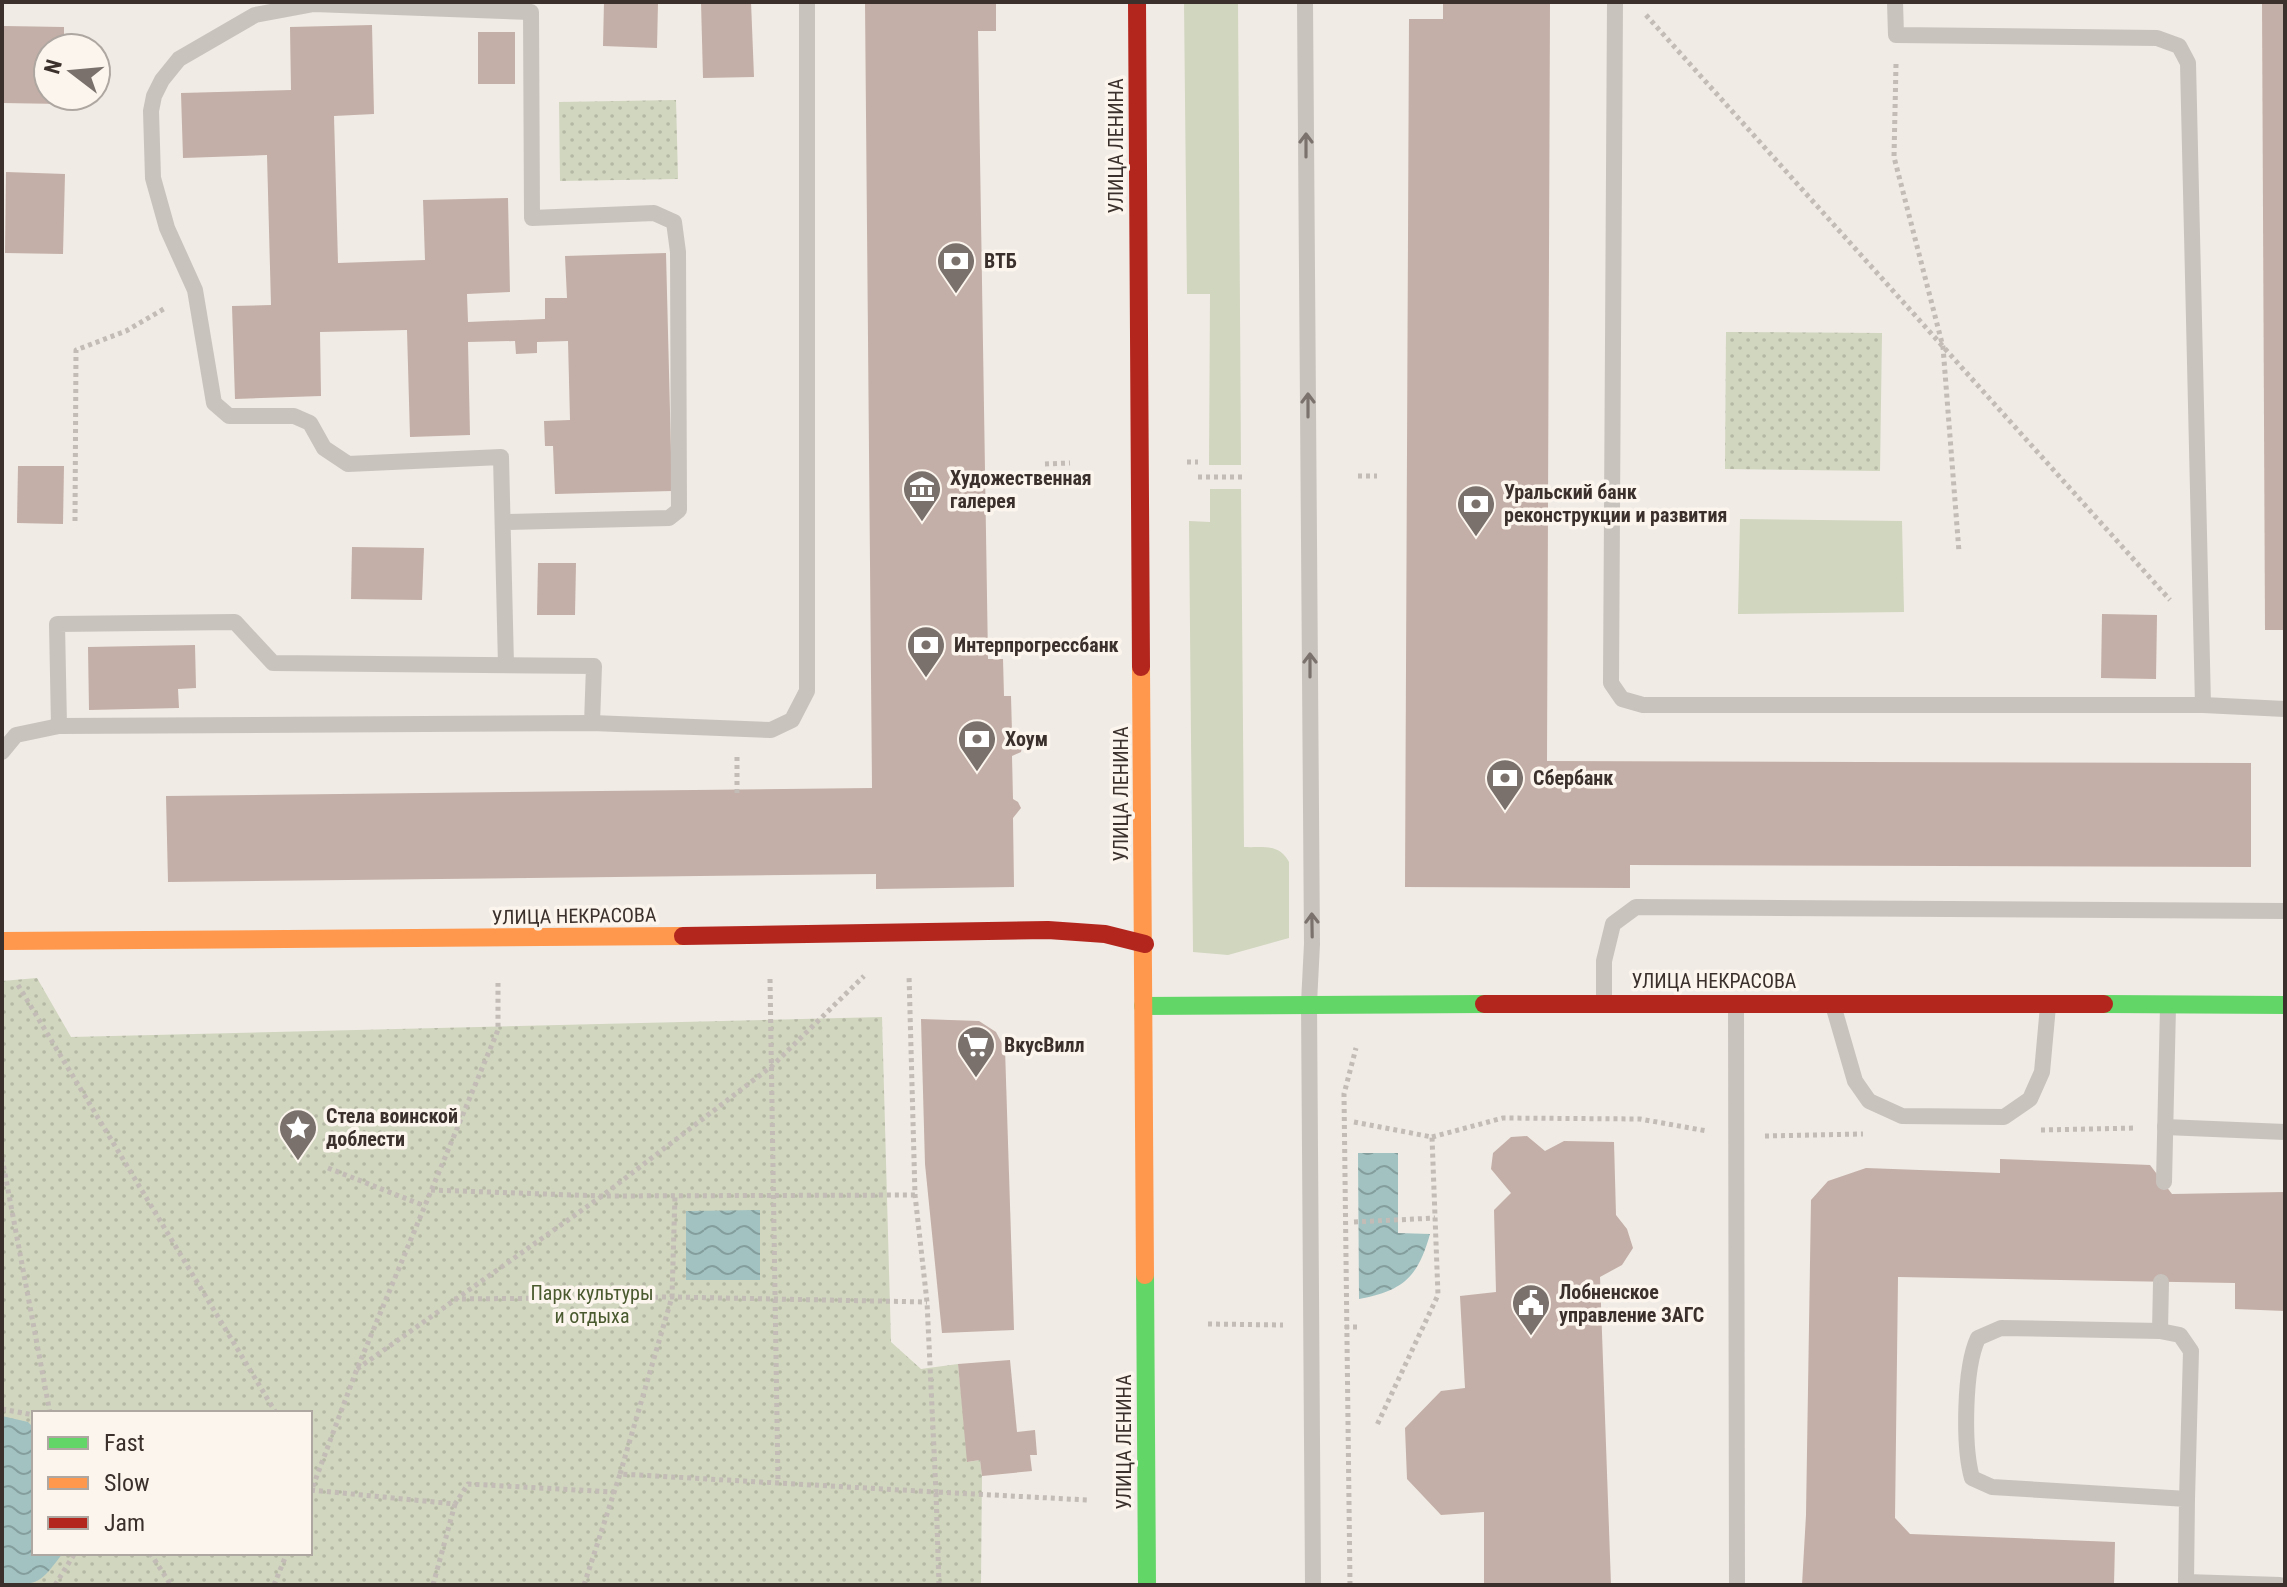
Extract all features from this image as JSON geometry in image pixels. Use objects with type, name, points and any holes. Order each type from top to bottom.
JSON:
[{"type":"street","name":"УЛИЦА ЛЕНИНА","points":[[1137,2],[1147,1585]]},
{"type":"street","name":"УЛИЦА НЕКРАСОВА","points":[[2,941],[498,939],[1048,930],[1105,934],[1145,944]]},
{"type":"street","name":"УЛИЦА НЕКРАСОВА","points":[[1143,1006],[1736,1002],[1833,1005],[2285,1005]]},
{"type":"lane","points":[[2,752],[16,735],[59,726],[592,723],[736,731],[771,730],[792,720],[807,691],[807,2]]},
{"type":"lane","points":[[1305,2],[1313,1585]]},
{"type":"lane","points":[[1615,2],[1611,683],[1622,699],[1643,705],[2203,705],[2285,709]]},
{"type":"lane","points":[[1895,2],[1896,35],[2157,38],[2179,46],[2188,63],[2203,705]]},
{"type":"lane","points":[[503,522],[669,518],[679,510],[678,252],[674,222],[654,213],[532,218],[531,12],[314,4],[255,15],[179,59],[154,96],[151,111],[153,178],[167,228],[195,290],[214,403],[229,416],[294,416],[310,423],[324,448],[348,464],[501,457],[506,665]]},
{"type":"lane","points":[[59,726],[57,624],[235,622],[273,663],[594,666],[592,723]]},
{"type":"lane","points":[[1604,1003],[1604,961],[1613,924],[1636,907],[2285,911]]},
{"type":"lane","points":[[2,923],[2,941]]},
{"type":"lane","points":[[1736,1002],[1737,1585]]},
{"type":"lane","points":[[1833,1005],[1855,1081],[1869,1101],[1902,1116],[2004,1117],[2030,1099],[2042,1072],[2049,1005]]},
{"type":"lane","points":[[2164,1182],[2168,1005]]},
{"type":"lane","points":[[2165,1127],[2285,1132]]},
{"type":"lane","points":[[2160,1331],[2161,1282]]},
{"type":"lane","points":[[2187,1499],[1992,1487],[1972,1478],[1966,1457],[1971,1354],[1978,1338],[2001,1328],[2160,1331],[2180,1335],[2191,1351],[2186,1583],[2280,1585]]},
{"type":"path","points":[[1645,14],[2203,636]]},
{"type":"path","points":[[1896,35],[1894,157],[1943,347],[1959,552]]},
{"type":"path","points":[[75,521],[76,350],[126,331],[195,290]]},
{"type":"path","points":[[1187,462],[1198,462]]},
{"type":"path","points":[[1045,464],[1070,463]]},
{"type":"path","points":[[1358,476],[1377,476]]},
{"type":"path","points":[[1198,477],[1246,477]]},
{"type":"path","points":[[736,731],[737,796]]},
{"type":"path","points":[[769,934],[778,1482]]},
{"type":"path","points":[[357,1369],[602,1196],[772,1066],[908,934]]},
{"type":"path","points":[[908,934],[915,1195],[927,1302],[939,1585]]},
{"type":"path","points":[[312,1489],[357,1369],[498,1030],[498,939]]},
{"type":"path","points":[[12,976],[275,1411]]},
{"type":"path","points":[[1350,1585],[1344,1094],[1368,1004]]},
{"type":"path","points":[[1354,1122],[1432,1137],[1503,1118],[1640,1119],[1736,1136],[1868,1134]]},
{"type":"path","points":[[2027,1131],[2165,1127]]},
{"type":"path","points":[[1377,1425],[1438,1295],[1432,1137]]},
{"type":"path","points":[[2,1158],[50,1411]]},
{"type":"path","points":[[328,1168],[425,1206]]},
{"type":"path","points":[[431,1190],[602,1196],[915,1195]]},
{"type":"path","points":[[584,1585],[615,1492],[672,1297],[675,1195]]},
{"type":"path","points":[[1356,1222],[1435,1218]]},
{"type":"path","points":[[453,1299],[672,1297],[927,1302]]},
{"type":"path","points":[[2,1409],[32,1415]]},
{"type":"path","points":[[312,1474],[315,1479]]},
{"type":"path","points":[[620,1474],[1087,1500]]},
{"type":"path","points":[[433,1585],[455,1504],[468,1484],[615,1492]]},
{"type":"path","points":[[312,1492],[455,1504]]},
{"type":"path","points":[[55,1585],[74,1555]]},
{"type":"path","points":[[151,1555],[171,1585]]},
{"type":"path","points":[[274,1585],[286,1555]]},
{"type":"green space","points":[[1184,2],[1238,2],[1241,465],[1209,465],[1210,294],[1187,294]]},
{"type":"green space","points":[[676,100],[678,179],[560,181],[559,102]]},
{"type":"green space","points":[[1726,332],[1882,333],[1880,471],[1725,469]]},
{"type":"green space","points":[[1210,489],[1241,489],[1244,847],[1275,849],[1289,862],[1289,938],[1228,955],[1193,952],[1189,521],[1210,522]]},
{"type":"green space","points":[[1740,519],[1902,521],[1904,612],[1738,614]]},
{"type":"green space","name":"Парк культуры и отдыха","points":[[37,978],[71,1037],[882,1017],[891,1342],[921,1369],[958,1364],[968,1462],[980,1460],[982,1476],[981,1585],[2,1585],[2,981]]},
{"type":"water","points":[[1358,1153],[1398,1153],[1398,1233],[1430,1234],[1420,1261],[1406,1280],[1387,1292],[1359,1299]]},
{"type":"water","points":[[760,1210],[760,1280],[686,1280],[686,1211]]},
{"type":"water","points":[[2,1416],[28,1422],[32,1426],[32,1555],[61,1555],[38,1580],[2,1585]]},
{"type":"building","points":[[604,2],[658,2],[657,48],[603,46]]},
{"type":"building","points":[[701,2],[751,2],[754,77],[703,78]]},
{"type":"building","points":[[865,2],[996,2],[996,31],[978,31],[988,659],[1003,659],[1004,696],[1011,696],[1012,733],[1023,742],[1021,752],[1012,756],[1013,799],[1021,808],[1013,818],[1014,887],[876,889],[876,874],[168,882],[166,796],[872,788]]},
{"type":"building","points":[[1443,2],[1550,2],[1547,761],[2251,763],[2251,867],[1630,865],[1630,888],[1405,887],[1409,19],[1443,19]]},
{"type":"building","points":[[2262,2],[2285,2],[2285,630],[2265,630]]},
{"type":"building","points":[[372,25],[374,114],[334,116],[338,263],[425,260],[423,200],[508,198],[510,292],[467,294],[468,322],[545,319],[545,298],[567,298],[565,256],[666,253],[672,491],[555,494],[553,446],[545,446],[544,421],[570,420],[568,341],[537,342],[537,353],[516,354],[515,341],[468,342],[470,435],[410,437],[407,330],[320,332],[321,396],[235,399],[232,306],[271,305],[267,155],[183,158],[181,93],[291,90],[290,27]]},
{"type":"building","points":[[4,26],[64,27],[64,32],[32,32],[32,103],[2,103]]},
{"type":"building","points":[[478,32],[515,32],[515,84],[478,84]]},
{"type":"building","points":[[6,172],[65,174],[63,254],[5,253]]},
{"type":"building","points":[[18,466],[64,466],[63,524],[17,523]]},
{"type":"building","points":[[352,547],[424,548],[422,600],[351,599]]},
{"type":"building","points":[[538,563],[576,563],[575,615],[537,615]]},
{"type":"building","points":[[2102,614],[2157,615],[2156,679],[2101,678]]},
{"type":"building","points":[[195,645],[196,688],[178,689],[179,708],[89,710],[88,647]]},
{"type":"building","points":[[921,1019],[979,1021],[996,1032],[1005,1049],[1014,1330],[942,1333],[925,1164]]},
{"type":"building","points":[[1527,1136],[1545,1151],[1564,1141],[1614,1142],[1616,1215],[1627,1229],[1633,1248],[1622,1265],[1600,1277],[1611,1585],[1484,1585],[1484,1512],[1441,1515],[1407,1479],[1405,1428],[1441,1391],[1465,1388],[1460,1296],[1496,1292],[1494,1210],[1511,1193],[1491,1169],[1493,1153],[1511,1137]]},
{"type":"building","points":[[2000,1159],[2150,1165],[2172,1194],[2285,1192],[2285,1311],[2235,1309],[2235,1283],[1898,1277],[1895,1518],[1910,1534],[2115,1542],[2114,1585],[1802,1585],[1811,1200],[1828,1181],[1866,1168],[2000,1173]]},
{"type":"building","points":[[1010,1360],[1017,1432],[1035,1430],[1037,1455],[1030,1455],[1032,1471],[982,1476],[980,1460],[967,1462],[958,1364]]},
{"type":"traffic: fast","points":[[1143,1006],[1484,1004]]},
{"type":"traffic: fast","points":[[2104,1004],[2285,1005]]},
{"type":"traffic: fast","points":[[1145,1275],[1147,1585]]},
{"type":"traffic: slow","points":[[1141,667],[1145,1275]]},
{"type":"traffic: slow","points":[[2,941],[683,936]]},
{"type":"traffic: jam","points":[[1137,2],[1141,667]]},
{"type":"traffic: jam","points":[[683,936],[1048,930],[1105,934],[1145,944]]},
{"type":"traffic: jam","points":[[1484,1004],[2104,1004]]},
{"type":"place","name":"ВТБ","points":[[956,295]]},
{"type":"place","name":"Художественная галерея","points":[[922,523]]},
{"type":"place","name":"Уральский банк реконструкции и развития","points":[[1476,538]]},
{"type":"place","name":"Интерпрогрессбанк","points":[[926,679]]},
{"type":"place","name":"Хоум","points":[[977,773]]},
{"type":"place","name":"Сбербанк","points":[[1505,812]]},
{"type":"place","name":"ВкусВилл","points":[[976,1079]]},
{"type":"place","name":"Стела воинской доблести","points":[[298,1162]]},
{"type":"place","name":"Лобненское управление ЗАГС","points":[[1531,1337]]}]
